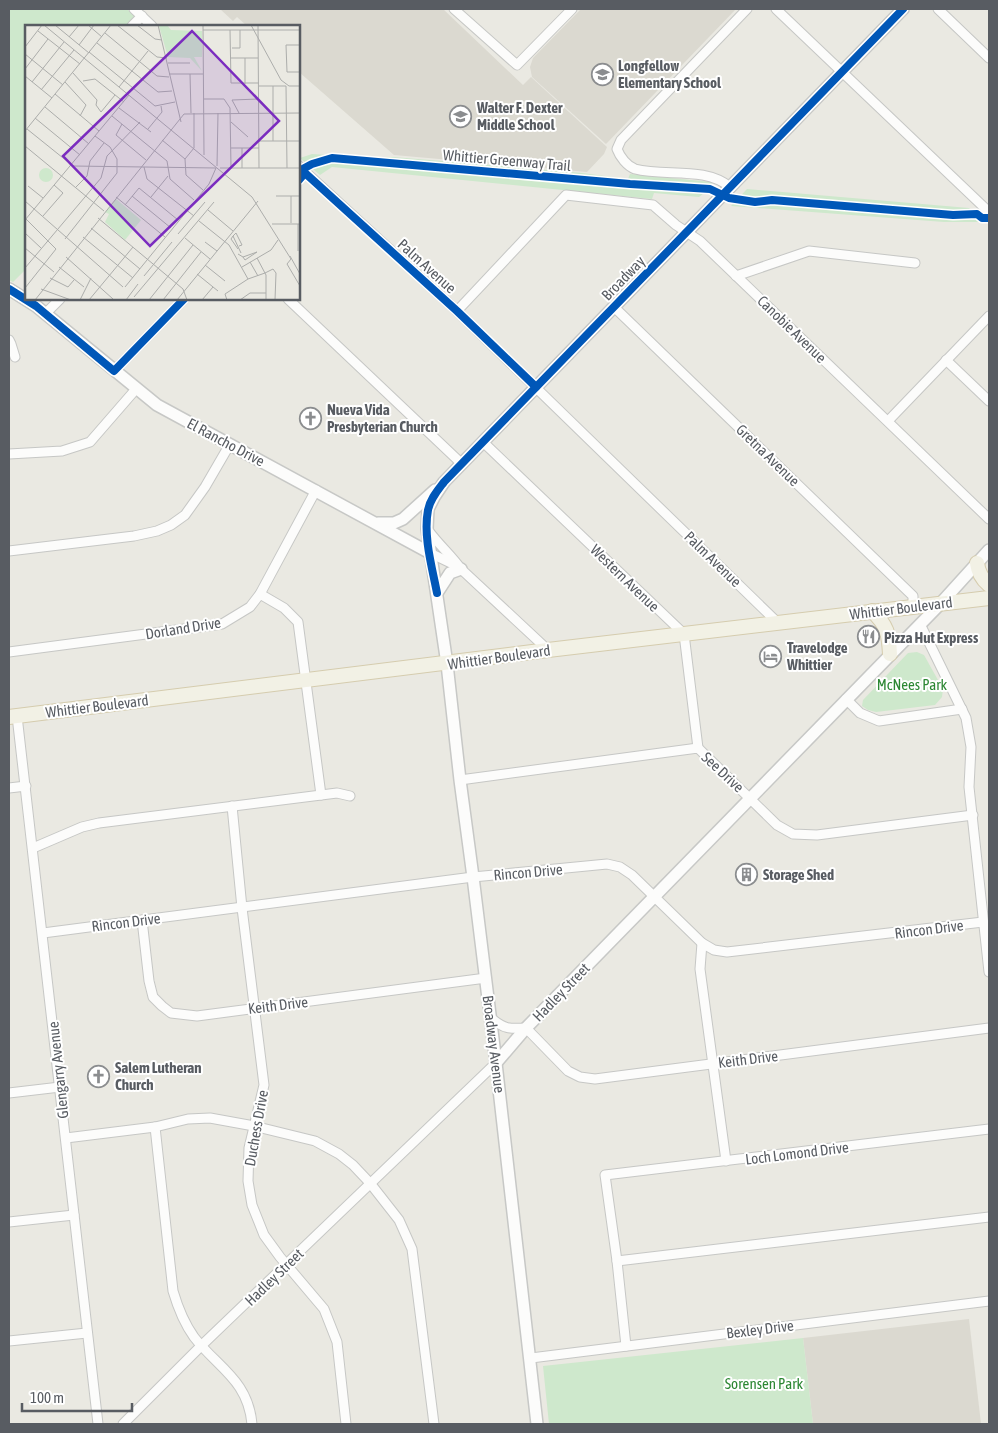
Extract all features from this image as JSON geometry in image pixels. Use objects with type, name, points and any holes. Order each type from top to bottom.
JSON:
[{"type":"main road","points":[[976,563],[978,572],[989,584]]},
{"type":"main road","name":"Whittier Boulevard","points":[[13,716],[989,598]]},
{"type":"main road","points":[[872,611],[883,621],[889,636],[890,654]]},
{"type":"street","points":[[134,9],[151,25]]},
{"type":"street","points":[[454,9],[517,65],[572,9]]},
{"type":"street","points":[[730,187],[714,177],[634,168],[621,158],[617,149],[621,140],[747,9]]},
{"type":"street","points":[[776,9],[989,212]]},
{"type":"street","name":"Broadway","points":[[447,664],[427,529],[428,509],[444,482],[903,9]]},
{"type":"street","points":[[938,9],[989,58]]},
{"type":"street","points":[[133,25],[142,16]]},
{"type":"street","name":"Palm Avenue","points":[[301,173],[457,311],[778,623]]},
{"type":"street","name":"Canobie Avenue","points":[[457,311],[566,196],[653,205],[676,225],[700,241],[989,519]]},
{"type":"street","points":[[736,276],[809,251],[915,263]]},
{"type":"street","name":"El Rancho Drive","points":[[11,294],[45,314],[157,405],[461,569]]},
{"type":"street","points":[[45,314],[59,300]]},
{"type":"street","points":[[114,371],[183,300]]},
{"type":"street","points":[[289,300],[462,464]]},
{"type":"street","name":"Gretna Avenue","points":[[614,307],[913,596],[913,606]]},
{"type":"street","points":[[888,421],[989,316]]},
{"type":"street","points":[[9,340],[15,357]]},
{"type":"street","points":[[946,360],[989,401]]},
{"type":"street","points":[[9,454],[62,451],[90,442],[136,389]]},
{"type":"street","name":"Western Avenue","points":[[483,442],[684,634]]},
{"type":"street","points":[[9,551],[157,532],[185,515],[205,488],[230,444]]},
{"type":"street","points":[[376,524],[394,523],[403,519],[444,482]]},
{"type":"street","name":"Dorland Drive","points":[[9,652],[222,624],[250,607],[260,594],[316,490]]},
{"type":"street","name":"El Rancho Drive","points":[[427,529],[461,569],[548,650]]},
{"type":"street","name":"Hadley Street","points":[[122,1424],[496,1063],[526,1028],[941,603],[989,550]]},
{"type":"street","points":[[436,593],[450,573],[461,569]]},
{"type":"street","points":[[260,594],[284,608],[298,622],[321,795]]},
{"type":"street","points":[[920,624],[966,718],[971,747],[969,787],[989,972]]},
{"type":"street","points":[[684,634],[698,748]]},
{"type":"street","name":"Broadway Avenue","points":[[447,664],[491,1018],[537,1424]]},
{"type":"street","points":[[846,699],[860,713],[879,721],[962,709]]},
{"type":"street","name":"Glengarry Avenue","points":[[13,716],[26,786],[98,1424]]},
{"type":"street","name":"See Drive","points":[[460,780],[698,748],[784,830],[803,835],[818,835],[973,815]]},
{"type":"street","points":[[9,788],[26,786]]},
{"type":"street","points":[[33,848],[82,827],[99,823],[337,793],[350,796]]},
{"type":"street","name":"Duchess Drive","points":[[232,806],[242,908],[264,1086],[249,1148],[248,1181],[252,1205],[264,1235],[324,1310],[334,1331],[337,1342],[346,1424]]},
{"type":"street","name":"Rincon Drive","points":[[42,933],[474,877],[607,864],[620,867],[632,875],[702,943],[714,950],[740,951],[983,922]]},
{"type":"street","name":"Keith Drive","points":[[142,920],[152,996],[171,1013],[197,1016],[486,978]]},
{"type":"street","points":[[702,943],[700,970],[726,1161]]},
{"type":"street","points":[[491,1018],[502,1027],[512,1029],[526,1028]]},
{"type":"street","name":"Keith Drive","points":[[526,1028],[568,1071],[580,1077],[595,1079],[989,1028]]},
{"type":"street","points":[[9,1093],[60,1087]]},
{"type":"street","points":[[66,1138],[154,1127],[188,1119],[210,1118],[254,1126],[315,1141],[353,1165],[399,1220],[412,1249],[434,1424]]},
{"type":"street","points":[[154,1127],[173,1291],[183,1320],[195,1338],[237,1382],[246,1397],[251,1409],[252,1424]]},
{"type":"street","name":"Loch Lomond Drive","points":[[617,1261],[605,1175],[989,1129]]},
{"type":"street","points":[[9,1222],[74,1215]]},
{"type":"street","points":[[626,1346],[617,1261],[989,1217]]},
{"type":"street","name":"Bexley Drive","points":[[531,1358],[989,1301]]},
{"type":"street","points":[[9,1341],[88,1333]]},
{"type":"shaded area","name":"Walter F. Dexter Middle School","points":[[220,9],[443,9],[523,85],[531,77],[607,147],[604,154],[587,172],[394,155],[300,73],[300,25],[246,25],[237,17],[233,21]]},
{"type":"shaded area","name":"Longfellow Elementary School","points":[[581,9],[736,9],[606,144],[532,77],[530,67],[533,58]]},
{"type":"shaded area","points":[[969,1319],[981,1424],[813,1424],[803,1338]]},
{"type":"green space","points":[[9,9],[127,9],[144,25],[25,25],[25,270],[13,282],[9,280]]},
{"type":"green space","points":[[312,154],[393,157],[582,173],[628,179],[630,174],[712,182],[709,188],[699,197],[654,193],[652,199],[332,167],[320,175],[300,158]]},
{"type":"green space","points":[[747,189],[969,208],[984,222],[944,222],[731,206]]},
{"type":"green space","name":"McNees Park","points":[[917,652],[924,655],[943,689],[942,697],[935,705],[876,712],[862,706],[863,700],[908,653]]},
{"type":"green space","name":"Sorensen Park","points":[[803,1338],[813,1424],[549,1424],[543,1366]]},
{"type":"cycle path","points":[[437,593],[429,552],[427,520],[430,502],[444,482],[903,9]]},
{"type":"cycle path","name":"Whittier Greenway Trail","points":[[300,170],[312,164],[332,158],[630,184],[710,189],[729,198],[755,202],[772,200],[953,215],[977,214],[982,218],[989,218]]},
{"type":"cycle path","points":[[300,179],[305,173],[457,311],[536,387]]},
{"type":"cycle path","points":[[9,289],[25,299]]},
{"type":"cycle path","points":[[26,300],[114,371],[183,300]]},
{"type":"place","name":"Longfellow Elementary School","points":[[602,74]]},
{"type":"place","name":"Walter F. Dexter Middle School","points":[[461,116]]},
{"type":"place","name":"Nueva Vida Presbyterian Church","points":[[311,418]]},
{"type":"place","name":"Pizza Hut Express","points":[[868,637]]},
{"type":"place","name":"Travelodge Whittier","points":[[771,656]]},
{"type":"place","name":"Storage Shed","points":[[747,874]]},
{"type":"place","name":"Salem Lutheran Church","points":[[99,1076]]}]
